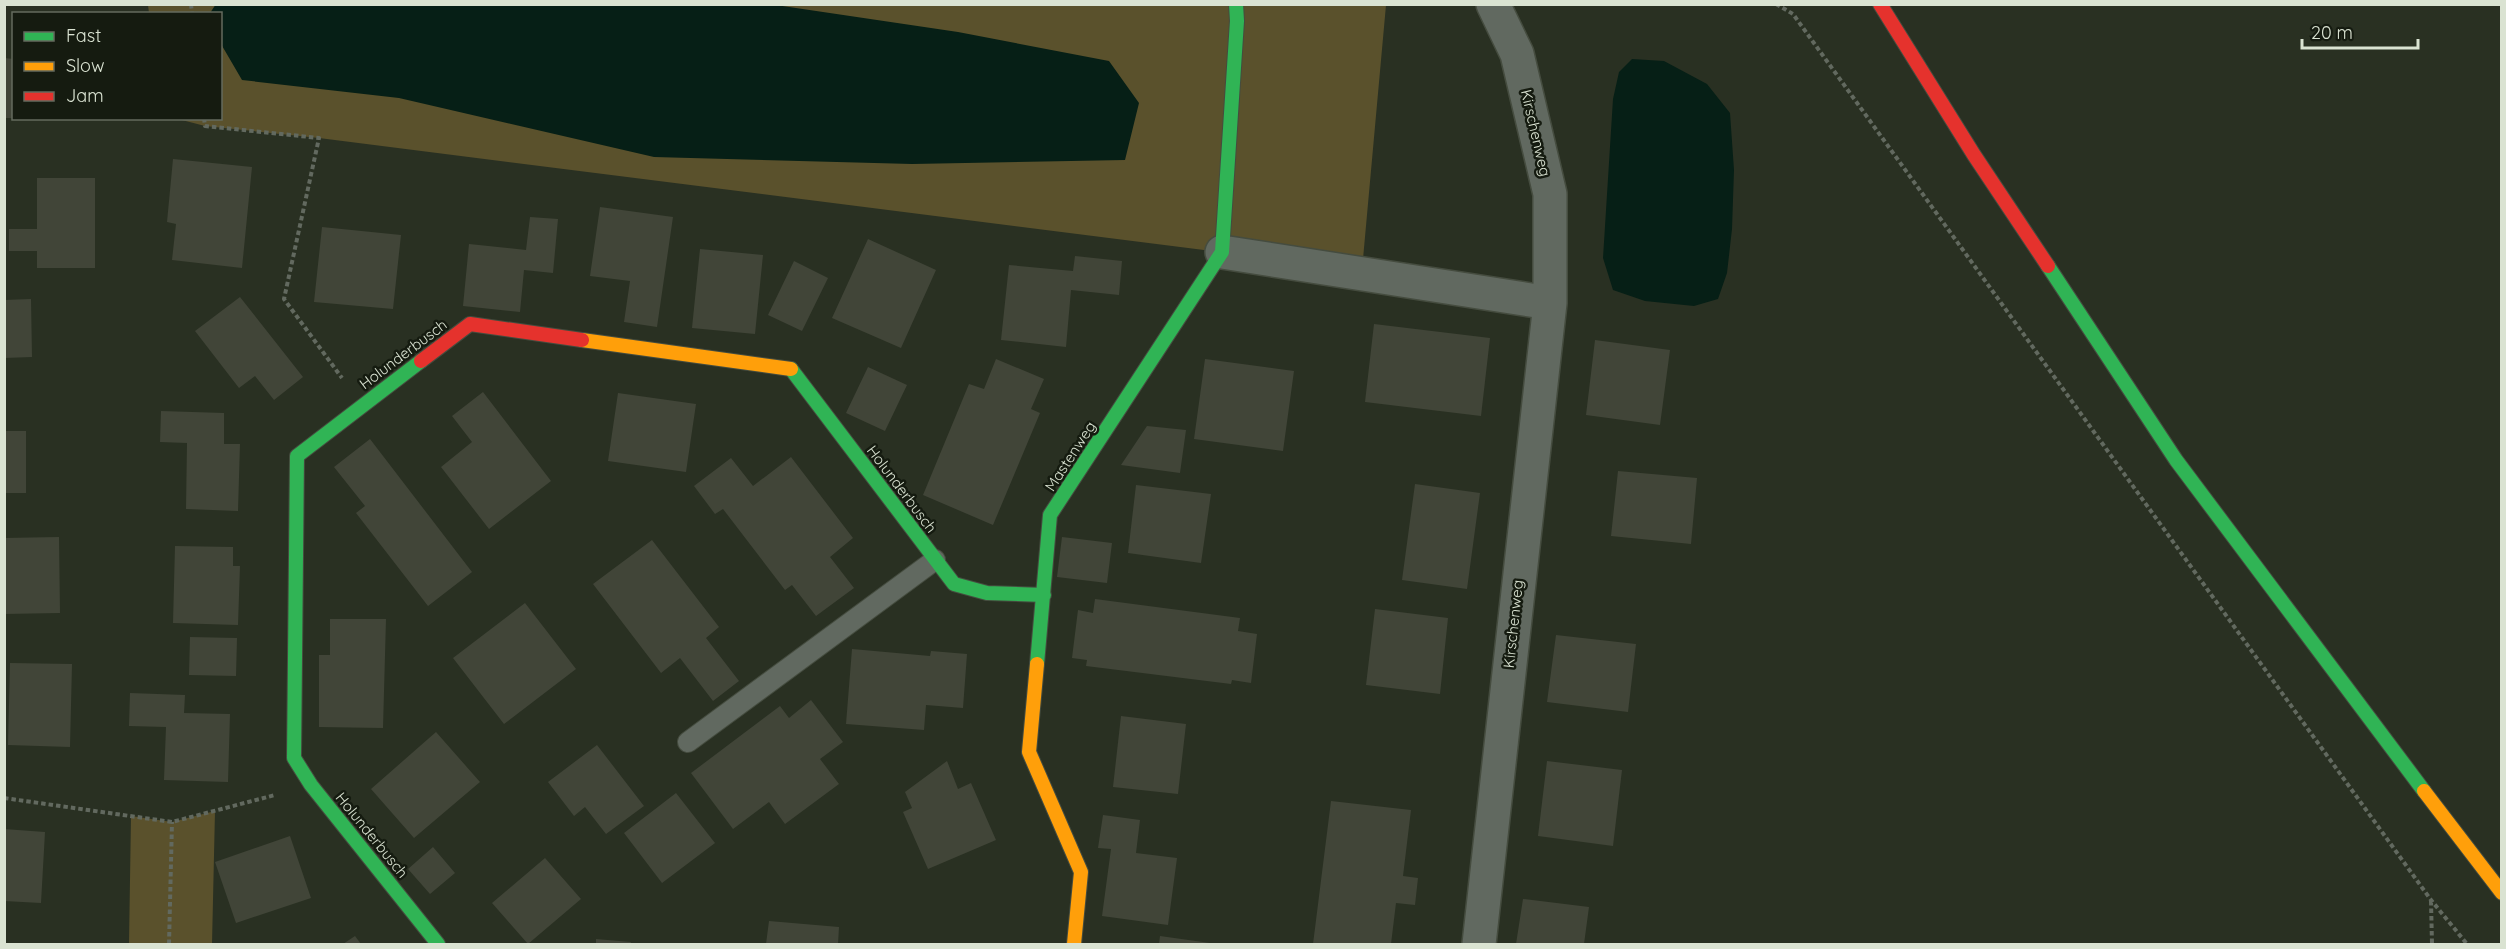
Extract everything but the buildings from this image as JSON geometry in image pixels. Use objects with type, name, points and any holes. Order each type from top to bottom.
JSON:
[{"type":"street","name":"Mastenweg","points":[[1074,945],[1081,872],[1029,752],[1050,515],[1222,252],[1237,21],[1236,4]]},
{"type":"street","name":"Kirschenweg","points":[[1479,945],[1550,303],[1550,194],[1517,54],[1493,4]]},
{"type":"street","points":[[1880,4],[1974,155],[2176,460],[2502,893]]},
{"type":"street","points":[[1222,252],[1550,303]]},
{"type":"street","name":"Holunderbusch","points":[[438,945],[311,785],[294,758],[297,456],[470,324],[791,369],[954,584],[987,593],[1044,595]]},
{"type":"lane","points":[[688,742],[935,560]]},
{"type":"path","points":[[1776,4],[1793,14],[2431,900],[2467,945]]},
{"type":"path","points":[[204,120],[205,126],[319,138],[284,299],[362,405]]},
{"type":"path","points":[[4,798],[172,822],[311,785]]},
{"type":"path","points":[[169,945],[172,822]]},
{"type":"path","points":[[2431,900],[2432,945]]},
{"type":"shaded area","points":[[216,4],[769,4],[958,32],[1109,61],[1139,103],[1125,160],[912,164],[654,157],[399,98],[242,80],[222,46],[222,12],[211,12]]},
{"type":"shaded area","points":[[148,5],[1386,5],[1362,270],[319,138],[205,126],[182,120],[222,120],[222,12],[149,12]]},
{"type":"shaded area","points":[[1632,59],[1664,61],[1707,84],[1730,113],[1734,170],[1732,229],[1727,273],[1718,299],[1694,306],[1645,301],[1613,290],[1603,258],[1613,99],[1619,72]]},
{"type":"shaded area","points":[[215,811],[212,944],[129,944],[131,816],[172,822]]},
{"type":"traffic: fast","points":[[1037,664],[1050,515],[1222,252],[1237,21],[1236,4]]},
{"type":"traffic: fast","points":[[2048,266],[2176,460],[2424,791]]},
{"type":"traffic: fast","points":[[421,361],[297,456],[294,758],[311,785],[438,944]]},
{"type":"traffic: fast","points":[[791,369],[954,584],[987,593],[1044,595]]},
{"type":"traffic: slow","points":[[582,340],[791,369]]},
{"type":"traffic: slow","points":[[1037,664],[1029,752],[1081,872],[1074,944]]},
{"type":"traffic: slow","points":[[2424,791],[2502,893]]},
{"type":"traffic: jam","points":[[1880,4],[1974,155],[2048,266]]},
{"type":"traffic: jam","points":[[421,361],[470,324],[582,340]]}]
